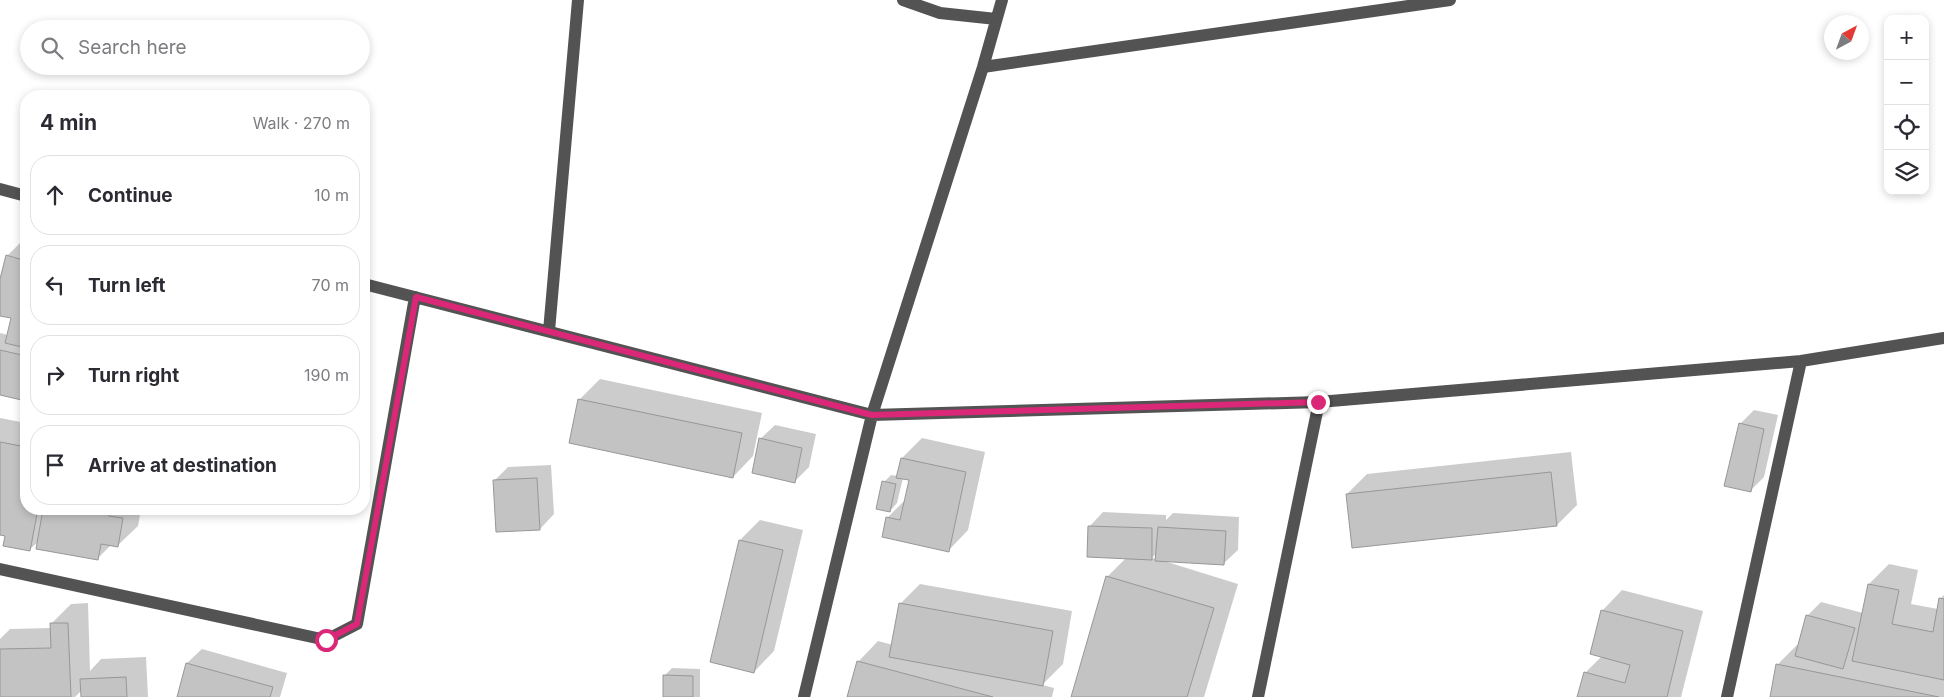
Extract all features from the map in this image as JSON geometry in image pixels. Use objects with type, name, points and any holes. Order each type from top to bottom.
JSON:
[{"type":"street","points":[[549,331],[578,0]]},
{"type":"street","points":[[902,0],[940,13],[996,19]]},
{"type":"street","points":[[804,697],[872,415],[983,67],[1002,0]]},
{"type":"street","points":[[983,67],[1450,0]]},
{"type":"street","points":[[0,189],[20,194]]},
{"type":"street","points":[[370,286],[872,415],[1318,402],[1801,361],[1944,338]]},
{"type":"street","points":[[0,569],[326,640],[357,624],[416,297]]},
{"type":"street","points":[[1727,697],[1801,361]]},
{"type":"street","points":[[1258,697],[1318,402]]},
{"type":"building","points":[[6,255],[20,259],[20,347],[5,343],[11,318],[0,316],[0,279]]},
{"type":"building","points":[[0,350],[20,355],[20,400],[0,395]]},
{"type":"building","points":[[578,399],[742,433],[733,478],[569,443]]},
{"type":"building","points":[[1739,423],[1764,429],[1751,492],[1724,486]]},
{"type":"building","points":[[759,438],[802,448],[795,483],[752,473]]},
{"type":"building","points":[[0,442],[20,446],[20,515],[37,515],[30,551],[3,546],[5,536],[0,535]]},
{"type":"building","points":[[901,458],[966,472],[949,552],[882,537],[886,517],[900,520],[909,480],[896,478]]},
{"type":"building","points":[[1551,472],[1557,526],[1352,548],[1346,494]]},
{"type":"building","points":[[537,478],[540,530],[496,532],[493,480]]},
{"type":"building","points":[[882,481],[896,484],[890,512],[876,509]]},
{"type":"building","points":[[42,515],[109,515],[123,518],[118,547],[101,544],[98,560],[36,549]]},
{"type":"building","points":[[1088,526],[1152,528],[1152,560],[1087,557]]},
{"type":"building","points":[[1158,527],[1226,531],[1224,565],[1155,561]]},
{"type":"building","points":[[739,540],[783,550],[754,673],[710,662]]},
{"type":"building","points":[[1106,576],[1214,608],[1187,697],[1071,697]]},
{"type":"building","points":[[1868,584],[1899,590],[1892,624],[1933,632],[1939,598],[1944,599],[1944,680],[1852,661]]},
{"type":"building","points":[[899,603],[1053,631],[1043,686],[889,657]]},
{"type":"building","points":[[1601,610],[1683,631],[1667,697],[1577,697],[1584,672],[1625,683],[1630,665],[1590,654]]},
{"type":"building","points":[[1806,615],[1855,628],[1843,669],[1795,656]]},
{"type":"building","points":[[50,623],[68,623],[71,697],[0,697],[0,649],[51,648]]},
{"type":"building","points":[[857,661],[993,697],[847,697]]},
{"type":"building","points":[[186,663],[273,687],[270,697],[177,697]]},
{"type":"building","points":[[1776,664],[1939,697],[1770,697]]},
{"type":"building","points":[[663,675],[693,676],[693,697],[663,697]]},
{"type":"building","points":[[126,677],[127,697],[81,697],[80,679]]},
{"type":"route","points":[[326,640],[357,624],[416,297],[872,415],[1318,402]]}]
